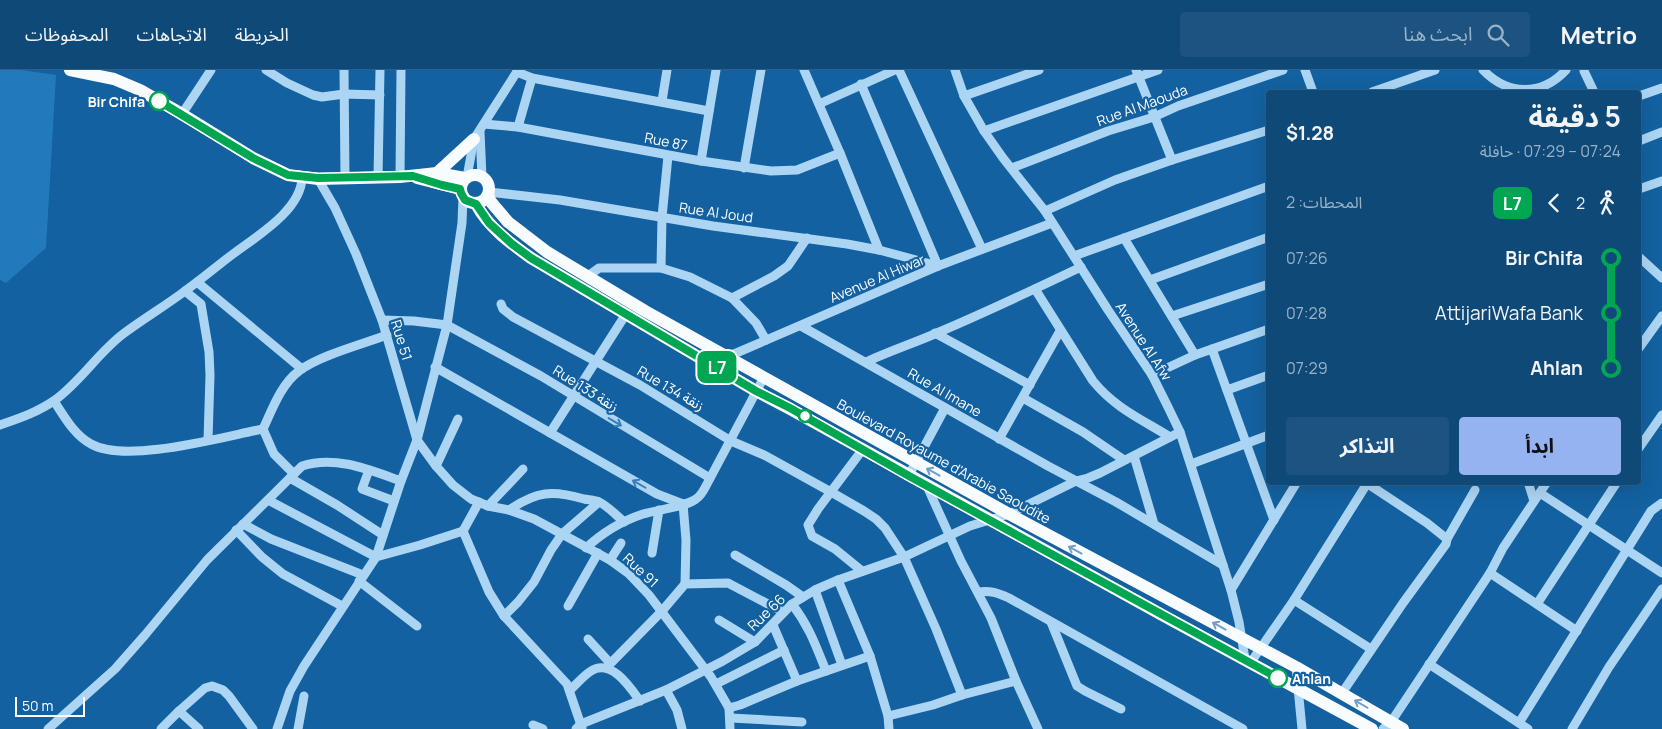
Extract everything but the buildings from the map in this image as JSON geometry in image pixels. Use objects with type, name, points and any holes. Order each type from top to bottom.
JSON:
[{"type":"main road","points":[[70,70],[122,83],[140,90],[253,158],[288,175],[302,178],[345,178],[450,174],[467,192],[483,202],[489,194]]},
{"type":"main road","points":[[437,173],[479,132]]},
{"type":"main road","points":[[467,192],[474,175],[482,177]]},
{"type":"main road","points":[[413,176],[467,192]]},
{"type":"main road","name":"Boulevard Royaume d'Arabie Saoudite","points":[[482,177],[488,183],[490,202],[524,235],[547,252],[645,311],[1009,514],[1296,667],[1342,693],[1387,725],[1403,729]]},
{"type":"main road","name":"Boulevard Royaume d'Arabie Saoudite","points":[[467,192],[489,223],[531,258],[756,391],[1372,729]]},
{"type":"street","points":[[182,114],[212,70]]},
{"type":"street","points":[[266,70],[287,83],[313,95],[380,95]]},
{"type":"street","points":[[344,70],[345,178]]},
{"type":"street","points":[[378,177],[380,70]]},
{"type":"street","points":[[400,177],[401,70]]},
{"type":"street","points":[[662,101],[667,70]]},
{"type":"street","points":[[701,161],[716,70]]},
{"type":"street","points":[[744,168],[761,70]]},
{"type":"street","points":[[804,70],[879,250]]},
{"type":"street","points":[[819,104],[895,70]]},
{"type":"street","points":[[899,70],[982,249]]},
{"type":"street","name":"Avenue Al Afw","points":[[954,70],[964,96],[984,131],[1045,211],[1152,375],[1180,432],[1231,590],[1248,661]]},
{"type":"street","points":[[964,96],[1038,70]]},
{"type":"street","points":[[984,131],[1137,73],[1158,70]]},
{"type":"street","name":"Rue Al Maouda","points":[[1012,168],[1108,131],[1154,117],[1178,106],[1283,70]]},
{"type":"street","points":[[1306,70],[1312,90]]},
{"type":"street","points":[[1378,90],[1435,70]]},
{"type":"street","points":[[1483,70],[1490,78],[1512,90]]},
{"type":"street","points":[[1540,90],[1566,70]]},
{"type":"street","points":[[1583,70],[1593,90]]},
{"type":"street","points":[[277,729],[295,683],[342,606],[376,557],[401,481],[417,440],[447,325],[467,192],[479,132],[518,71],[532,78],[709,111]]},
{"type":"street","points":[[1137,73],[1172,160]]},
{"type":"street","points":[[518,128],[532,78]]},
{"type":"street","points":[[861,84],[938,266]]},
{"type":"street","points":[[1641,95],[1662,88]]},
{"type":"street","name":"Rue 87","points":[[479,132],[518,128],[668,156],[771,171],[797,170],[840,153]]},
{"type":"street","points":[[1045,211],[1115,180],[1266,131]]},
{"type":"street","points":[[479,132],[482,177]]},
{"type":"street","points":[[1641,140],[1662,132]]},
{"type":"street","points":[[661,268],[662,217],[668,156]]},
{"type":"street","points":[[0,425],[31,414],[54,401],[68,390],[100,354],[122,334],[186,291],[262,235],[286,211],[299,194],[302,187],[302,178]]},
{"type":"street","name":"Rue 51","points":[[318,178],[335,208],[356,254],[382,320],[417,440],[453,485],[479,502]]},
{"type":"street","points":[[1641,187],[1662,180]]},
{"type":"street","points":[[1074,256],[1266,187]]},
{"type":"street","name":"Rue Al Joud","points":[[489,194],[560,200],[713,226],[806,238],[879,250],[938,266]]},
{"type":"street","name":"Avenue Al Hiwar","points":[[727,356],[938,266],[1052,223]]},
{"type":"street","points":[[732,298],[774,276],[788,266],[806,238]]},
{"type":"street","points":[[1124,238],[1194,355]]},
{"type":"street","points":[[1150,280],[1266,238]]},
{"type":"street","points":[[1641,259],[1662,278]]},
{"type":"street","points":[[866,362],[936,333],[1081,267]]},
{"type":"street","points":[[588,276],[599,268],[661,268],[690,277],[732,298],[756,323],[766,340]]},
{"type":"street","points":[[197,282],[302,369]]},
{"type":"street","points":[[1172,316],[1266,285]]},
{"type":"street","points":[[1035,289],[1060,331],[1093,381],[1104,394],[1119,406],[1170,437]]},
{"type":"street","points":[[186,291],[201,304],[209,352],[208,440]]},
{"type":"street","name":"Rue 134 زنقة","points":[[501,304],[502,309],[512,316],[647,390],[731,441],[764,455],[876,519],[885,528],[904,556],[962,695]]},
{"type":"street","points":[[550,433],[626,314]]},
{"type":"street","points":[[1641,345],[1662,316]]},
{"type":"street","points":[[382,320],[447,325]]},
{"type":"street","name":"Rue 133 زنقة","points":[[447,325],[533,372],[710,478]]},
{"type":"street","name":"Rue Al Imane","points":[[801,326],[999,439],[1154,524],[1223,565]]},
{"type":"street","points":[[1152,375],[1194,355],[1266,330]]},
{"type":"street","points":[[999,439],[1060,331]]},
{"type":"street","points":[[936,333],[1030,384]]},
{"type":"street","points":[[383,535],[292,476],[274,454],[263,429],[272,409],[288,383],[302,369],[312,362],[387,335]]},
{"type":"street","points":[[1212,349],[1274,520]]},
{"type":"street","points":[[720,369],[727,356]]},
{"type":"street","points":[[436,367],[657,494],[684,504]]},
{"type":"street","points":[[1227,390],[1266,376]]},
{"type":"street","points":[[586,548],[599,536],[642,514],[695,500],[700,495],[731,441],[764,377]]},
{"type":"street","points":[[1023,398],[1083,432],[1124,460]]},
{"type":"street","points":[[54,401],[74,430],[91,444],[113,451],[140,452],[263,429]]},
{"type":"street","points":[[909,476],[945,408]]},
{"type":"street","points":[[1641,445],[1662,415]]},
{"type":"street","points":[[436,466],[458,419]]},
{"type":"street","points":[[1009,514],[1076,481],[1094,476],[1180,432]]},
{"type":"street","points":[[1190,464],[1266,436]]},
{"type":"street","points":[[862,571],[835,549],[812,536],[809,530],[810,520],[863,449]]},
{"type":"street","points":[[1134,456],[1144,484],[1154,524]]},
{"type":"street","points":[[48,729],[115,669],[207,560],[302,466],[315,462],[330,462],[369,470],[401,481]]},
{"type":"street","points":[[268,500],[376,557],[463,531],[479,502],[523,469]]},
{"type":"street","points":[[369,470],[362,489],[394,501]]},
{"type":"street","points":[[926,484],[991,618],[1016,681],[1038,729]]},
{"type":"street","points":[[1231,590],[1295,485]]},
{"type":"street","points":[[1248,661],[1260,648],[1294,600],[1367,485]]},
{"type":"street","points":[[1371,485],[1447,539]]},
{"type":"street","points":[[1528,485],[1534,502]]},
{"type":"street","points":[[1387,725],[1490,573],[1503,548],[1545,485]]},
{"type":"street","points":[[1537,604],[1615,485]]},
{"type":"street","points":[[1342,693],[1446,544],[1475,490]]},
{"type":"street","points":[[1540,493],[1662,574]]},
{"type":"street","points":[[509,510],[525,499],[549,494],[568,494],[599,502],[624,522]]},
{"type":"street","name":"Rue 91","points":[[479,502],[534,519],[610,560],[637,582],[662,611],[716,684],[730,713],[730,729]]},
{"type":"street","points":[[504,616],[534,582],[550,550],[562,534],[599,502]]},
{"type":"street","points":[[1519,723],[1651,511],[1662,503]]},
{"type":"street","points":[[570,690],[591,671],[608,665],[662,611],[685,584],[686,540],[684,504]]},
{"type":"street","points":[[652,553],[659,510]]},
{"type":"street","name":"Rue 66","points":[[580,727],[666,690],[755,642],[792,604],[815,590],[904,556],[950,534],[1009,514]]},
{"type":"street","points":[[240,527],[361,578],[417,626]]},
{"type":"street","points":[[240,527],[262,557],[283,574],[342,606]]},
{"type":"street","points":[[463,531],[489,592],[504,616],[561,676],[570,690],[580,727]]},
{"type":"street","points":[[610,560],[620,543]]},
{"type":"street","points":[[568,606],[598,553]]},
{"type":"street","points":[[734,555],[803,597]]},
{"type":"street","points":[[1490,573],[1578,631]]},
{"type":"street","points":[[838,580],[870,656],[888,716],[889,729]]},
{"type":"street","points":[[685,584],[728,584],[783,612]]},
{"type":"street","points":[[1572,729],[1609,667],[1662,589]]},
{"type":"street","points":[[815,590],[842,665]]},
{"type":"street","points":[[978,592],[997,592],[1244,729]]},
{"type":"street","points":[[1294,600],[1371,649]]},
{"type":"street","points":[[792,604],[804,619],[826,671]]},
{"type":"street","points":[[719,620],[755,642]]},
{"type":"street","points":[[1051,622],[1077,686],[1121,708]]},
{"type":"street","points":[[773,625],[797,681]]},
{"type":"street","points":[[588,639],[640,701]]},
{"type":"street","points":[[716,684],[784,650]]},
{"type":"street","points":[[730,713],[740,705],[797,681],[870,656]]},
{"type":"street","points":[[1429,664],[1528,729]]},
{"type":"street","points":[[1296,667],[1302,729]]},
{"type":"street","points":[[888,716],[1016,681]]},
{"type":"street","points":[[161,729],[205,688],[215,687],[223,690],[229,696],[253,729]]},
{"type":"street","points":[[666,690],[677,710],[682,729]]},
{"type":"street","points":[[298,729],[304,696]]},
{"type":"street","points":[[179,711],[199,729]]},
{"type":"street","points":[[730,713],[802,722]]},
{"type":"street","points":[[533,725],[543,729]]},
{"type":"shaded area","points":[[0,70],[21,70],[56,75],[46,248],[6,283],[0,280]]},
{"type":"bus line","name":"L7","points":[[159,101],[253,158],[288,175],[302,178],[413,176],[428,182],[460,189],[465,200],[476,204],[489,223],[512,244],[552,271],[756,391],[1278,678]]},
{"type":"place","name":"Bir Chifa","points":[[159,101]]},
{"type":"place","name":"Ahlan","points":[[1278,678]]}]
